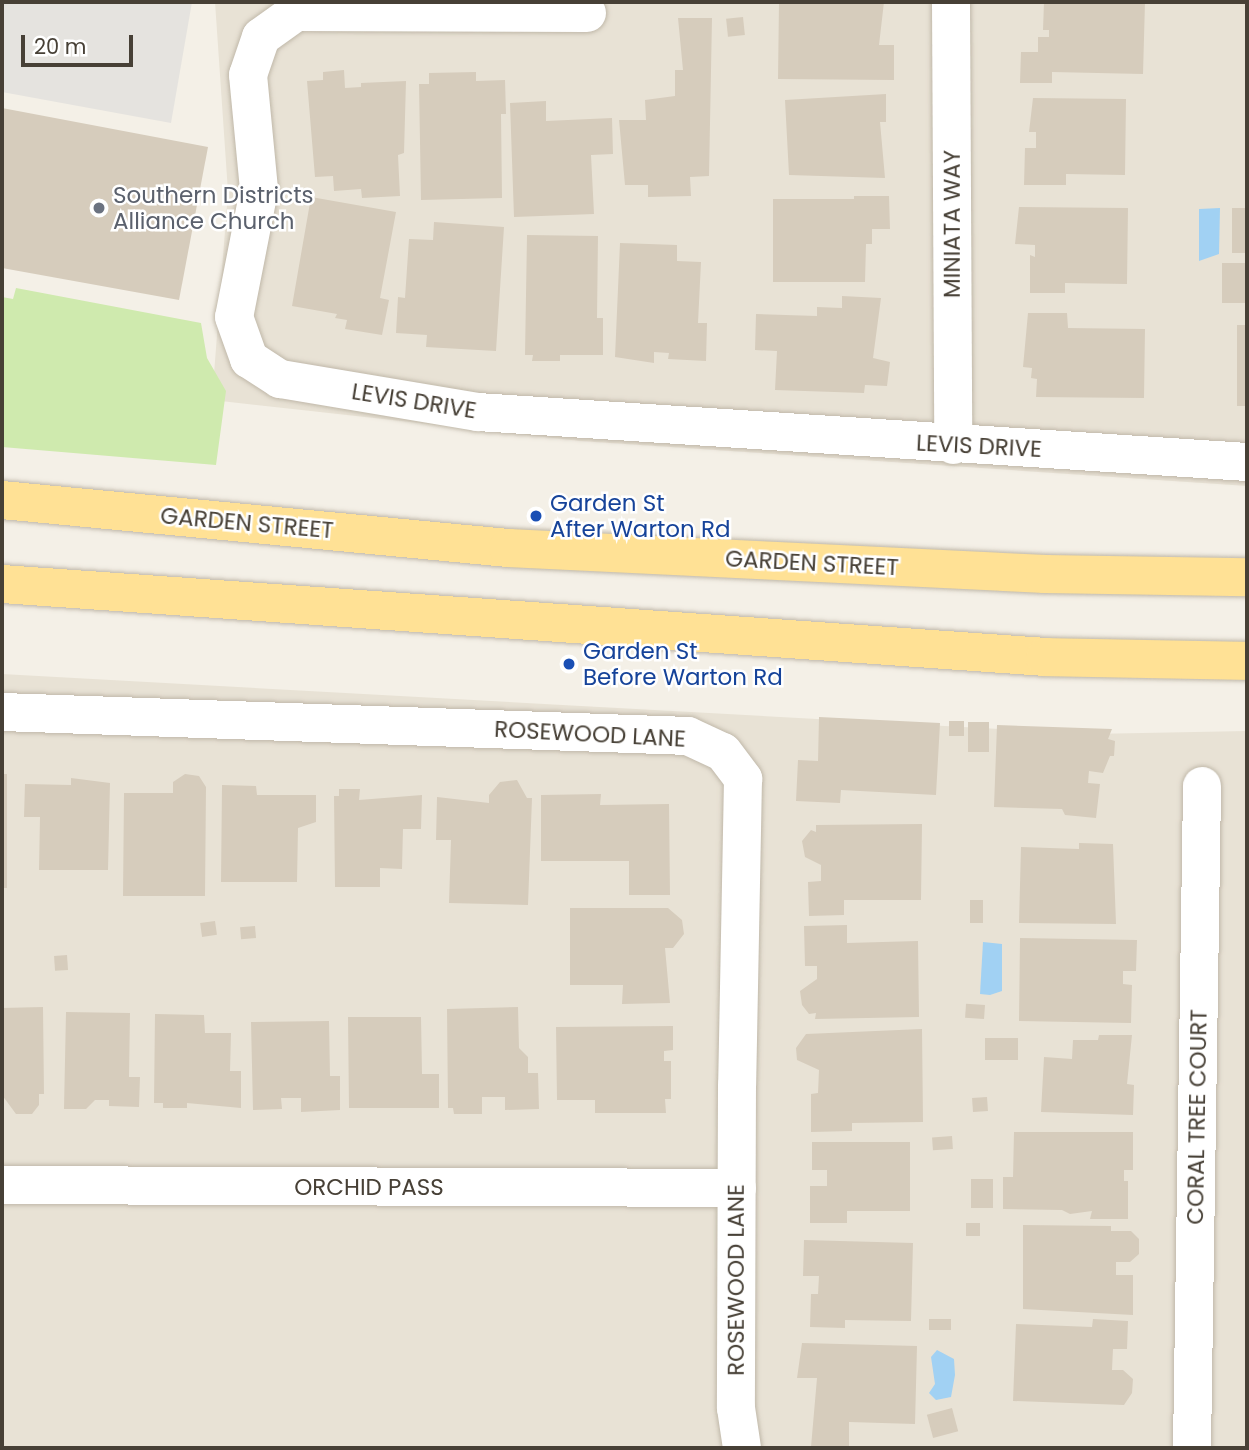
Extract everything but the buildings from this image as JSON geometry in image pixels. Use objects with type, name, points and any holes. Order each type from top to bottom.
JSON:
[{"type":"main road","name":"GARDEN STREET","points":[[2,500],[508,548],[1045,574],[1247,577]]},
{"type":"main road","points":[[2,584],[1045,657],[1247,660]]},
{"type":"street","name":"MINIATA WAY","points":[[951,2],[953,445]]},
{"type":"street","name":"LEVIS DRIVE","points":[[587,13],[296,12],[261,37],[248,75],[259,190],[234,317],[249,359],[281,379],[478,412],[953,445],[1247,462]]},
{"type":"street","name":"ROSEWOOD LANE","points":[[2,712],[688,736],[723,752],[743,779],[736,1408],[742,1448]]},
{"type":"street","name":"CORAL TREE COURT","points":[[1192,1448],[1202,786]]},
{"type":"street","name":"ORCHID PASS","points":[[2,1185],[737,1188]]},
{"type":"shaded area","points":[[2,2],[192,2],[171,123],[2,92]]},
{"type":"shaded area","points":[[215,2],[1247,2],[1247,486],[581,441],[212,400],[228,192]]},
{"type":"shaded area","points":[[2,674],[1090,734],[1247,731],[1247,1448],[2,1448]]},
{"type":"green space","points":[[16,288],[201,323],[207,358],[226,391],[216,465],[2,447],[2,297],[13,299]]},
{"type":"water","points":[[1220,208],[1219,254],[1199,261],[1199,209]]},
{"type":"water","points":[[983,942],[1002,944],[1002,991],[990,995],[980,994]]},
{"type":"water","points":[[937,1350],[954,1359],[955,1375],[951,1397],[936,1400],[929,1393],[935,1384],[931,1357]]},
{"type":"place","name":"Southern Districts Alliance Church","points":[[99,208]]},
{"type":"place","name":"Garden St After Warton Rd","points":[[536,516]]},
{"type":"place","name":"Garden St Before Warton Rd","points":[[569,664]]}]
